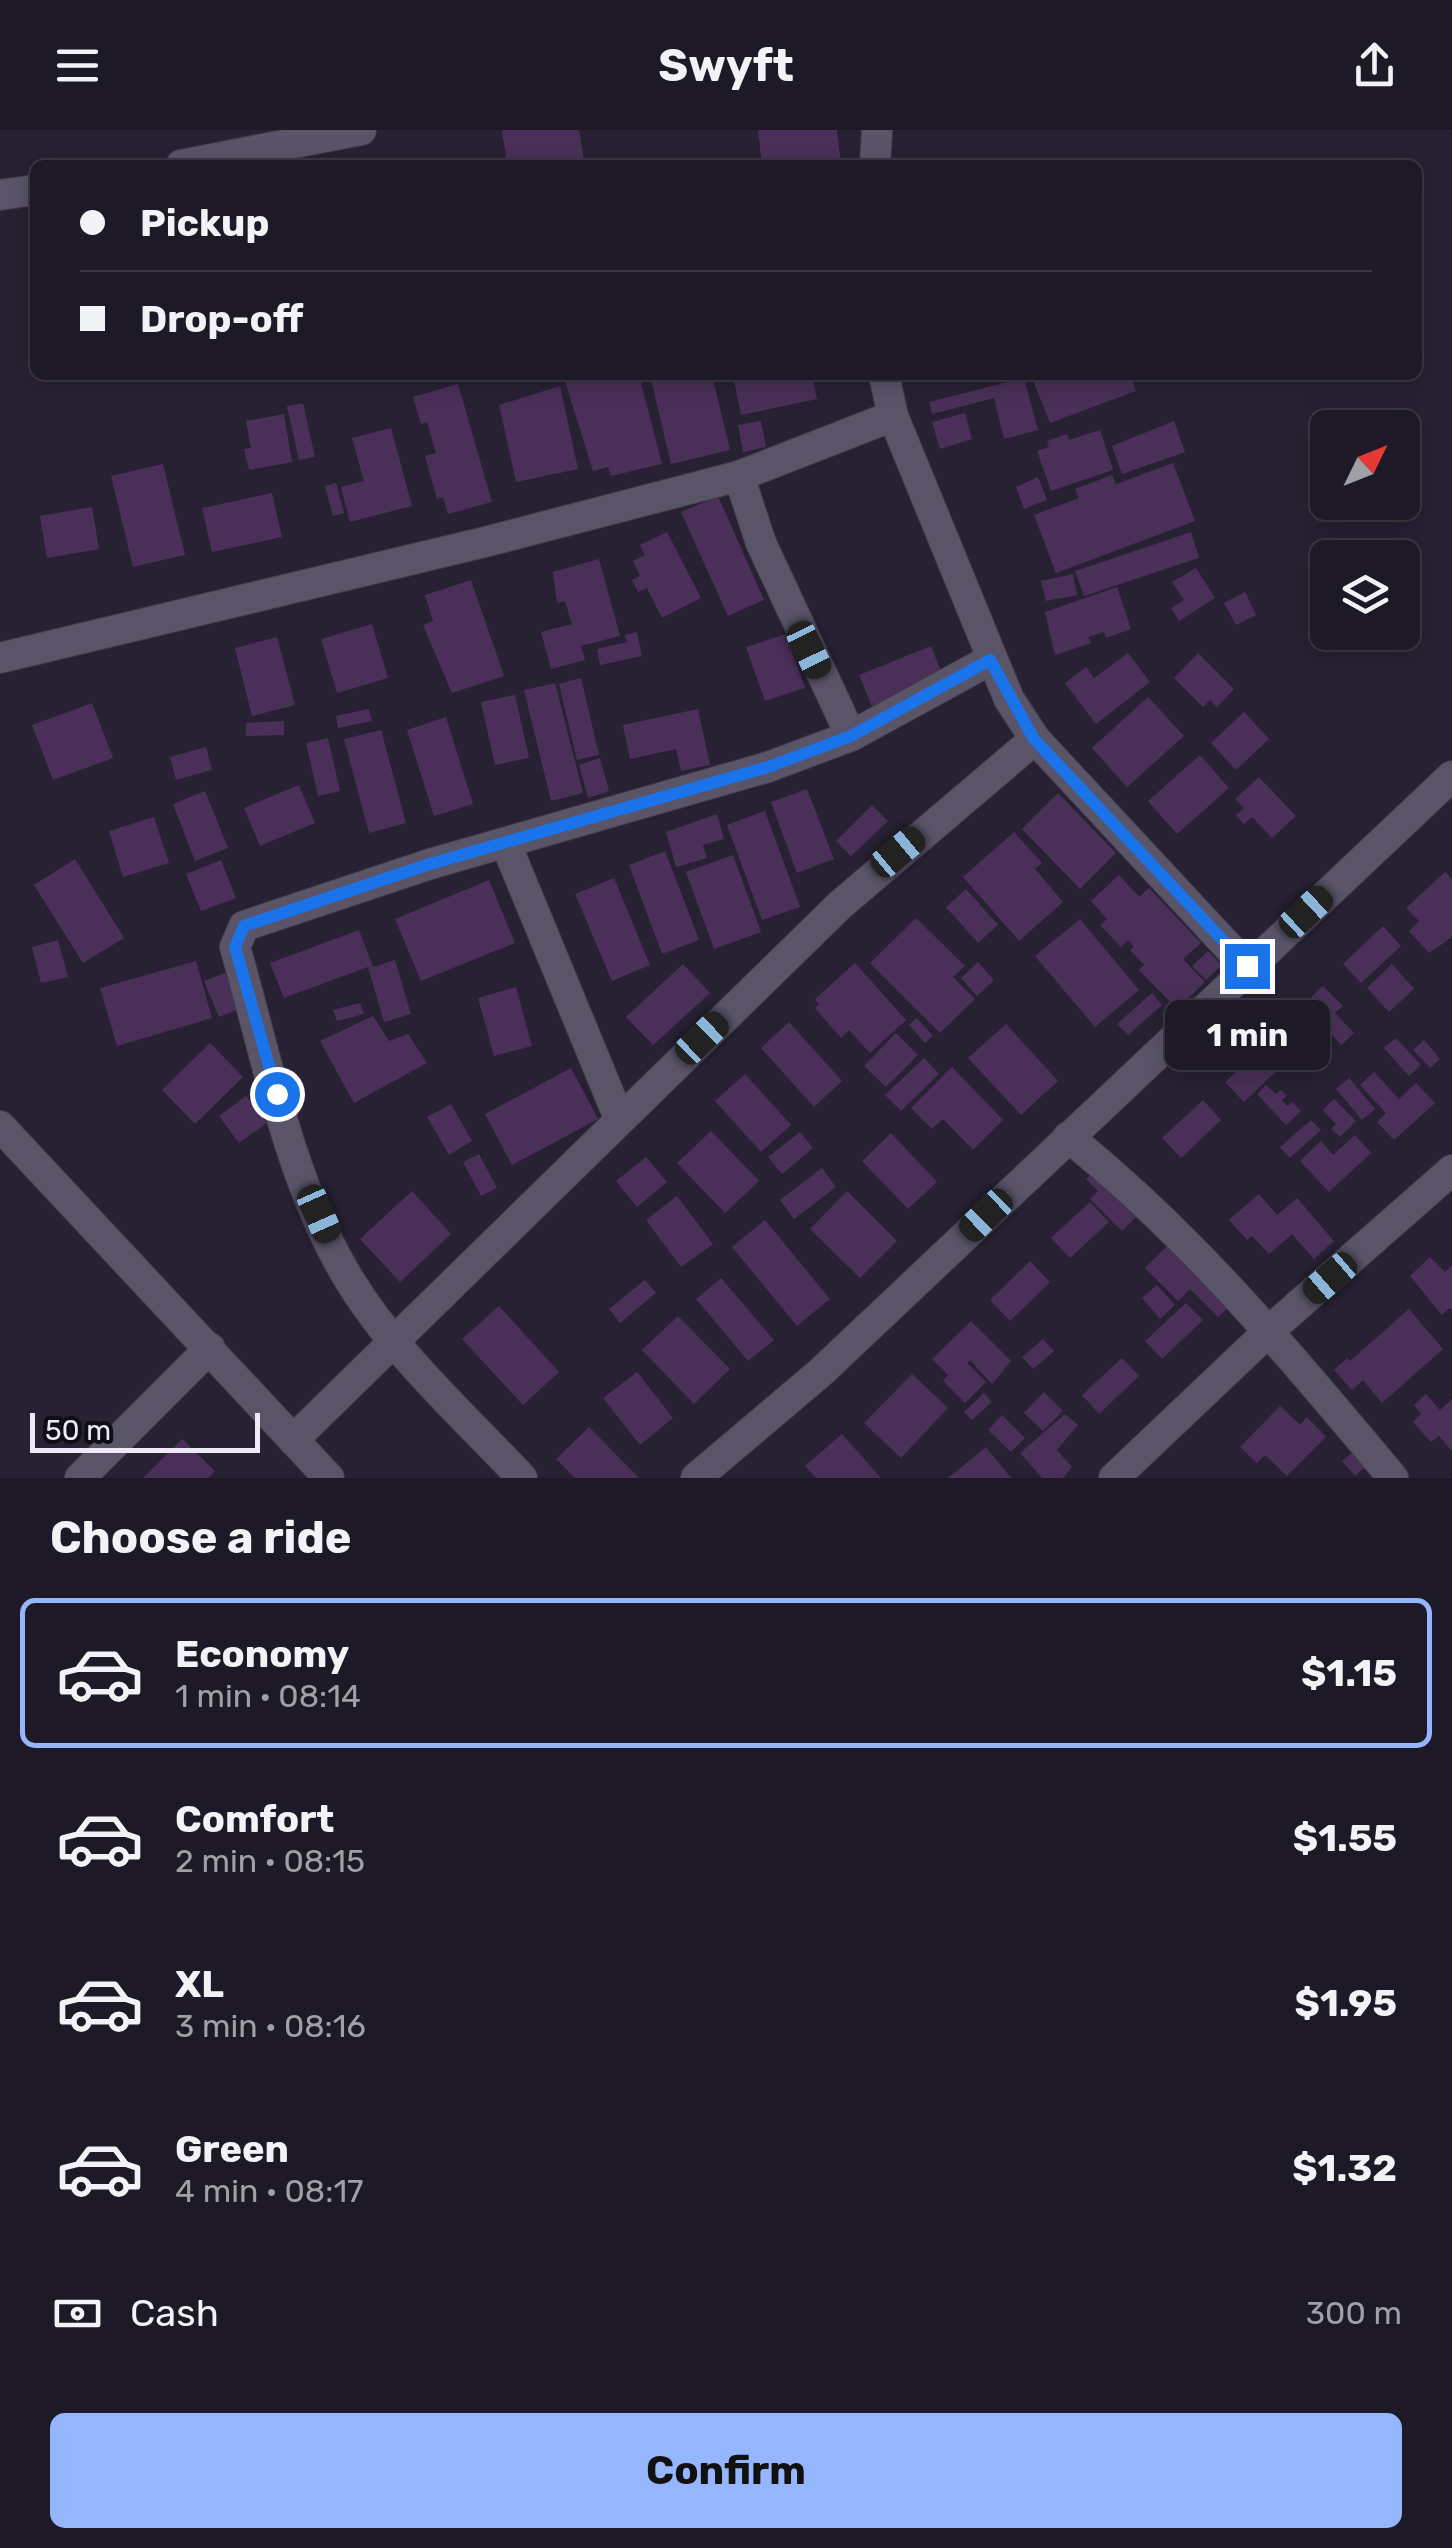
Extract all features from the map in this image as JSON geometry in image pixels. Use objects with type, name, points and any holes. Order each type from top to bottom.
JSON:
[{"type":"street","points":[[206,160],[360,130]]},
{"type":"street","points":[[876,160],[877,130]]},
{"type":"street","points":[[0,195],[30,191]]},
{"type":"street","points":[[885,380],[893,416],[990,660],[1034,739],[1247,966]]},
{"type":"street","points":[[0,658],[489,542],[739,476],[893,416]]},
{"type":"street","points":[[739,476],[761,543],[851,736]]},
{"type":"street","points":[[522,1478],[396,1342],[344,1270],[306,1186],[235,947],[236,935],[244,926],[768,767],[851,736],[990,660]]},
{"type":"street","points":[[294,1440],[840,905],[1034,739]]},
{"type":"street","points":[[696,1478],[821,1372],[1452,776]]},
{"type":"street","points":[[506,844],[620,1118]]},
{"type":"street","points":[[0,1126],[330,1478]]},
{"type":"street","points":[[1068,1136],[1139,1194],[1270,1330],[1393,1478]]},
{"type":"street","points":[[1114,1478],[1270,1330],[1452,1170]]},
{"type":"street","points":[[80,1478],[210,1348]]},
{"type":"building","points":[[502,130],[579,130],[584,160],[506,160]]},
{"type":"building","points":[[758,130],[837,130],[840,160],[761,160]]},
{"type":"building","points":[[565,380],[649,380],[641,383],[662,464],[611,476],[608,467],[593,471]]},
{"type":"building","points":[[651,380],[713,380],[730,450],[671,464]]},
{"type":"building","points":[[734,380],[813,380],[817,399],[741,415]]},
{"type":"building","points":[[1025,380],[1038,430],[1004,439],[994,398],[932,414],[929,402]]},
{"type":"building","points":[[1033,380],[1132,380],[1136,391],[1050,423]]},
{"type":"building","points":[[458,384],[492,502],[448,514],[443,497],[437,499],[425,456],[436,453],[427,422],[421,424],[413,397]]},
{"type":"building","points":[[560,386],[578,469],[516,482],[499,405]]},
{"type":"building","points":[[303,403],[315,457],[299,460],[287,406]]},
{"type":"building","points":[[965,413],[972,439],[940,449],[932,422]]},
{"type":"building","points":[[284,414],[292,462],[249,470],[244,449],[251,448],[246,421]]},
{"type":"building","points":[[761,421],[766,447],[743,452],[738,425]]},
{"type":"building","points":[[1174,421],[1185,452],[1122,474],[1112,446]]},
{"type":"building","points":[[391,428],[412,506],[350,522],[341,487],[364,481],[352,438]]},
{"type":"building","points":[[1100,430],[1113,470],[1051,491],[1037,451],[1049,447],[1047,441],[1067,434],[1069,440]]},
{"type":"building","points":[[1173,463],[1195,521],[1056,573],[1034,515],[1079,498],[1075,489],[1112,475],[1116,484]]},
{"type":"building","points":[[163,464],[185,555],[133,567],[111,476]]},
{"type":"building","points":[[1038,477],[1047,500],[1024,509],[1016,487]]},
{"type":"building","points":[[336,483],[344,513],[333,516],[325,486]]},
{"type":"building","points":[[272,493],[282,537],[212,552],[202,508]]},
{"type":"building","points":[[718,496],[764,600],[728,616],[681,512]]},
{"type":"building","points":[[92,507],[99,549],[47,558],[40,516]]},
{"type":"building","points":[[667,532],[701,598],[662,618],[647,588],[638,592],[632,580],[640,576],[633,561],[645,555],[640,545]]},
{"type":"building","points":[[1191,532],[1199,558],[1084,596],[1075,571]]},
{"type":"building","points":[[599,559],[620,636],[581,646],[585,660],[551,669],[541,632],[572,624],[565,601],[557,603],[553,572]]},
{"type":"building","points":[[1196,568],[1215,598],[1179,621],[1171,608],[1184,600],[1172,582]]},
{"type":"building","points":[[1073,574],[1077,595],[1046,601],[1041,581]]},
{"type":"building","points":[[471,580],[504,676],[452,693],[423,625],[433,621],[425,595]]},
{"type":"building","points":[[1117,587],[1131,629],[1106,638],[1104,632],[1088,637],[1091,643],[1055,655],[1045,612]]},
{"type":"building","points":[[1245,592],[1256,615],[1236,625],[1224,603]]},
{"type":"building","points":[[372,624],[388,678],[337,693],[321,639]]},
{"type":"building","points":[[637,632],[642,656],[600,665],[597,649],[627,642],[625,635]]},
{"type":"building","points":[[786,634],[805,688],[765,701],[746,647]]},
{"type":"building","points":[[277,637],[295,705],[252,716],[235,648]]},
{"type":"building","points":[[931,646],[949,692],[878,721],[859,675]]},
{"type":"building","points":[[1128,653],[1150,682],[1096,724],[1065,683],[1086,667],[1094,678]]},
{"type":"building","points":[[1198,653],[1234,689],[1217,707],[1210,700],[1203,707],[1174,678]]},
{"type":"building","points":[[581,678],[599,755],[577,760],[559,684]]},
{"type":"building","points":[[555,683],[583,793],[551,801],[524,690]]},
{"type":"building","points":[[515,695],[529,758],[495,765],[481,702]]},
{"type":"building","points":[[1148,697],[1184,736],[1127,787],[1092,748]]},
{"type":"building","points":[[92,703],[113,758],[53,780],[32,725]]},
{"type":"building","points":[[369,709],[372,721],[338,728],[336,716]]},
{"type":"building","points":[[698,709],[710,765],[681,771],[676,749],[630,759],[623,725]]},
{"type":"building","points":[[1244,712],[1269,739],[1236,770],[1211,743]]},
{"type":"building","points":[[446,717],[473,804],[434,816],[407,730]]},
{"type":"building","points":[[284,721],[284,735],[246,736],[246,723]]},
{"type":"building","points":[[381,730],[406,823],[369,833],[344,739]]},
{"type":"building","points":[[328,738],[340,791],[318,796],[306,743]]},
{"type":"building","points":[[206,747],[212,770],[176,780],[170,757]]},
{"type":"building","points":[[1200,755],[1229,788],[1177,834],[1148,801]]},
{"type":"building","points":[[600,758],[609,791],[588,798],[579,765]]},
{"type":"building","points":[[1259,777],[1296,816],[1272,838],[1252,817],[1244,824],[1236,815],[1244,808],[1235,799]]},
{"type":"building","points":[[299,785],[315,823],[260,846],[244,808]]},
{"type":"building","points":[[807,789],[834,859],[797,873],[771,802]]},
{"type":"building","points":[[205,791],[228,848],[195,861],[173,804]]},
{"type":"building","points":[[1058,793],[1116,853],[1080,889],[1022,829]]},
{"type":"building","points":[[872,805],[888,821],[851,856],[836,841]]},
{"type":"building","points":[[765,811],[800,907],[762,920],[727,825]]},
{"type":"building","points":[[717,814],[724,839],[703,845],[707,858],[676,867],[666,832]]},
{"type":"building","points":[[154,817],[169,863],[123,877],[109,831]]},
{"type":"building","points":[[1014,832],[1042,863],[1035,869],[1063,902],[1019,941],[963,877]]},
{"type":"building","points":[[665,851],[699,940],[662,954],[629,865]]},
{"type":"building","points":[[733,855],[761,932],[714,949],[686,872]]},
{"type":"building","points":[[75,859],[124,938],[83,963],[34,885]]},
{"type":"building","points":[[221,860],[236,898],[201,911],[186,874]]},
{"type":"building","points":[[1445,872],[1452,879],[1452,937],[1429,953],[1409,931],[1419,921],[1406,908]]},
{"type":"building","points":[[1119,875],[1139,897],[1149,888],[1201,943],[1183,959],[1205,982],[1177,1009],[1139,970],[1144,965],[1130,950],[1134,947],[1128,940],[1121,947],[1100,925],[1107,919],[1091,901]]},
{"type":"building","points":[[614,878],[650,965],[612,981],[575,894]]},
{"type":"building","points":[[489,880],[515,943],[421,981],[395,919]]},
{"type":"building","points":[[966,889],[998,925],[978,943],[946,907]]},
{"type":"building","points":[[916,918],[965,966],[953,977],[975,999],[940,1033],[870,963]]},
{"type":"building","points":[[1080,919],[1139,990],[1095,1027],[1035,956]]},
{"type":"building","points":[[1383,926],[1401,946],[1361,983],[1343,964]]},
{"type":"building","points":[[359,930],[373,967],[395,960],[411,1014],[384,1022],[368,967],[284,998],[270,963]]},
{"type":"building","points":[[58,940],[68,977],[41,983],[32,947]]},
{"type":"building","points":[[1208,951],[1222,965],[1206,980],[1192,966]]},
{"type":"building","points":[[196,961],[212,1018],[117,1046],[100,988]]},
{"type":"building","points":[[978,962],[994,980],[977,996],[961,978]]},
{"type":"building","points":[[855,963],[906,1020],[870,1053],[849,1030],[841,1038],[815,1008],[819,1004],[815,999]]},
{"type":"building","points":[[683,964],[710,993],[653,1045],[626,1017]]},
{"type":"building","points":[[1392,964],[1414,989],[1389,1012],[1367,988]]},
{"type":"building","points":[[225,973],[239,1009],[219,1017],[204,981]]},
{"type":"building","points":[[1323,986],[1343,1006],[1335,1013],[1354,1033],[1341,1045],[1323,1025],[1305,1042],[1285,1022]]},
{"type":"building","points":[[516,987],[532,1046],[494,1056],[478,998]]},
{"type":"building","points":[[1152,993],[1162,1005],[1128,1035],[1117,1024]]},
{"type":"building","points":[[360,1003],[364,1014],[337,1021],[333,1010]]},
{"type":"building","points":[[373,1016],[389,1041],[408,1034],[427,1063],[354,1103],[320,1041]]},
{"type":"building","points":[[917,1018],[933,1036],[925,1043],[909,1025]]},
{"type":"building","points":[[789,1022],[842,1081],[814,1107],[761,1048]]},
{"type":"building","points":[[1006,1024],[1058,1081],[1021,1115],[968,1058]]},
{"type":"building","points":[[896,1033],[918,1055],[886,1087],[864,1066]]},
{"type":"building","points":[[1396,1038],[1421,1065],[1409,1076],[1384,1048]]},
{"type":"building","points":[[1424,1040],[1440,1059],[1430,1068],[1413,1050]]},
{"type":"building","points":[[1268,1042],[1286,1062],[1244,1102],[1225,1082]]},
{"type":"building","points":[[210,1043],[243,1077],[195,1124],[162,1090]]},
{"type":"building","points":[[924,1058],[939,1074],[901,1111],[885,1095]]},
{"type":"building","points":[[952,1067],[1003,1120],[973,1150],[943,1119],[932,1129],[911,1108]]},
{"type":"building","points":[[571,1068],[598,1119],[512,1165],[485,1114]]},
{"type":"building","points":[[1374,1072],[1399,1099],[1416,1083],[1435,1103],[1394,1140],[1377,1122],[1386,1113],[1360,1085]]},
{"type":"building","points":[[745,1074],[791,1125],[761,1152],[715,1101]]},
{"type":"building","points":[[1349,1078],[1375,1109],[1362,1120],[1336,1089]]},
{"type":"building","points":[[1266,1085],[1276,1094],[1281,1090],[1287,1096],[1282,1100],[1287,1106],[1292,1102],[1301,1111],[1286,1125],[1257,1094]]},
{"type":"building","points":[[246,1096],[267,1123],[239,1143],[219,1116]]},
{"type":"building","points":[[1334,1099],[1356,1121],[1340,1137],[1331,1129],[1336,1124],[1323,1110]]},
{"type":"building","points":[[1203,1100],[1221,1120],[1181,1158],[1162,1138]]},
{"type":"building","points":[[451,1104],[472,1141],[449,1155],[427,1117]]},
{"type":"building","points":[[1311,1120],[1321,1130],[1290,1158],[1280,1147]]},
{"type":"building","points":[[711,1131],[759,1181],[725,1213],[677,1163]]},
{"type":"building","points":[[800,1132],[813,1148],[782,1174],[768,1157]]},
{"type":"building","points":[[891,1133],[937,1182],[908,1209],[862,1161]]},
{"type":"building","points":[[1355,1135],[1371,1153],[1329,1192],[1300,1161],[1321,1141],[1333,1155]]},
{"type":"building","points":[[479,1154],[497,1188],[481,1196],[463,1162]]},
{"type":"building","points":[[646,1157],[667,1182],[637,1207],[616,1181]]},
{"type":"building","points":[[1098,1167],[1142,1211],[1122,1231],[1090,1199],[1098,1191],[1086,1179]]},
{"type":"building","points":[[822,1168],[836,1187],[794,1219],[780,1200]]},
{"type":"building","points":[[412,1191],[451,1234],[400,1282],[360,1239]]},
{"type":"building","points":[[847,1191],[897,1241],[860,1278],[810,1229]]},
{"type":"building","points":[[1259,1194],[1277,1215],[1297,1198],[1334,1241],[1314,1259],[1292,1234],[1269,1254],[1252,1236],[1247,1240],[1229,1220]]},
{"type":"building","points":[[677,1196],[713,1244],[681,1267],[646,1220]]},
{"type":"building","points":[[1090,1202],[1109,1222],[1070,1258],[1051,1238]]},
{"type":"building","points":[[765,1220],[830,1299],[797,1326],[732,1247]]},
{"type":"building","points":[[1171,1242],[1232,1304],[1218,1317],[1190,1289],[1178,1301],[1145,1268]]},
{"type":"building","points":[[1430,1257],[1445,1272],[1452,1265],[1452,1310],[1449,1308],[1442,1315],[1410,1276]]},
{"type":"building","points":[[1030,1261],[1050,1282],[1010,1321],[990,1300]]},
{"type":"building","points":[[721,1278],[774,1340],[748,1361],[696,1299]]},
{"type":"building","points":[[645,1280],[656,1293],[620,1323],[609,1309]]},
{"type":"building","points":[[1157,1285],[1175,1305],[1160,1319],[1142,1298]]},
{"type":"building","points":[[1186,1303],[1203,1320],[1162,1359],[1145,1341]]},
{"type":"building","points":[[499,1306],[559,1372],[523,1405],[462,1339]]},
{"type":"building","points":[[1409,1309],[1443,1349],[1382,1403],[1363,1380],[1352,1390],[1334,1370],[1347,1358],[1350,1361]]},
{"type":"building","points":[[678,1316],[730,1369],[694,1404],[642,1350]]},
{"type":"building","points":[[971,1321],[1011,1361],[992,1384],[970,1360],[967,1363],[986,1382],[965,1403],[943,1381],[948,1375],[932,1359]]},
{"type":"building","points":[[1043,1339],[1054,1351],[1033,1369],[1022,1357]]},
{"type":"building","points":[[1122,1358],[1139,1376],[1099,1414],[1082,1395]]},
{"type":"building","points":[[637,1372],[673,1418],[640,1445],[603,1398]]},
{"type":"building","points":[[912,1374],[948,1408],[901,1458],[864,1423]]},
{"type":"building","points":[[1044,1392],[1063,1411],[1043,1431],[1024,1413]]},
{"type":"building","points":[[984,1393],[992,1402],[972,1420],[964,1412]]},
{"type":"building","points":[[1426,1394],[1440,1410],[1452,1399],[1452,1451],[1439,1436],[1431,1442],[1413,1422],[1421,1414],[1414,1405]]},
{"type":"building","points":[[1280,1406],[1300,1425],[1307,1417],[1326,1437],[1287,1476],[1265,1455],[1257,1463],[1240,1447]]},
{"type":"building","points":[[1065,1414],[1078,1425],[1057,1450],[1072,1467],[1063,1478],[1042,1478],[1020,1453]]},
{"type":"building","points":[[1002,1415],[1025,1438],[1011,1452],[988,1430]]},
{"type":"building","points":[[589,1427],[639,1478],[575,1478],[556,1459]]},
{"type":"building","points":[[842,1434],[881,1478],[816,1478],[805,1466]]},
{"type":"building","points":[[182,1439],[215,1471],[208,1478],[143,1478]]},
{"type":"building","points":[[986,1447],[1011,1478],[948,1478]]},
{"type":"building","points":[[1354,1451],[1367,1465],[1355,1476],[1342,1461]]},
{"type":"route","points":[[277,1094],[235,947],[236,935],[244,926],[430,864],[768,767],[851,736],[990,660],[1034,739],[1247,966]]}]
